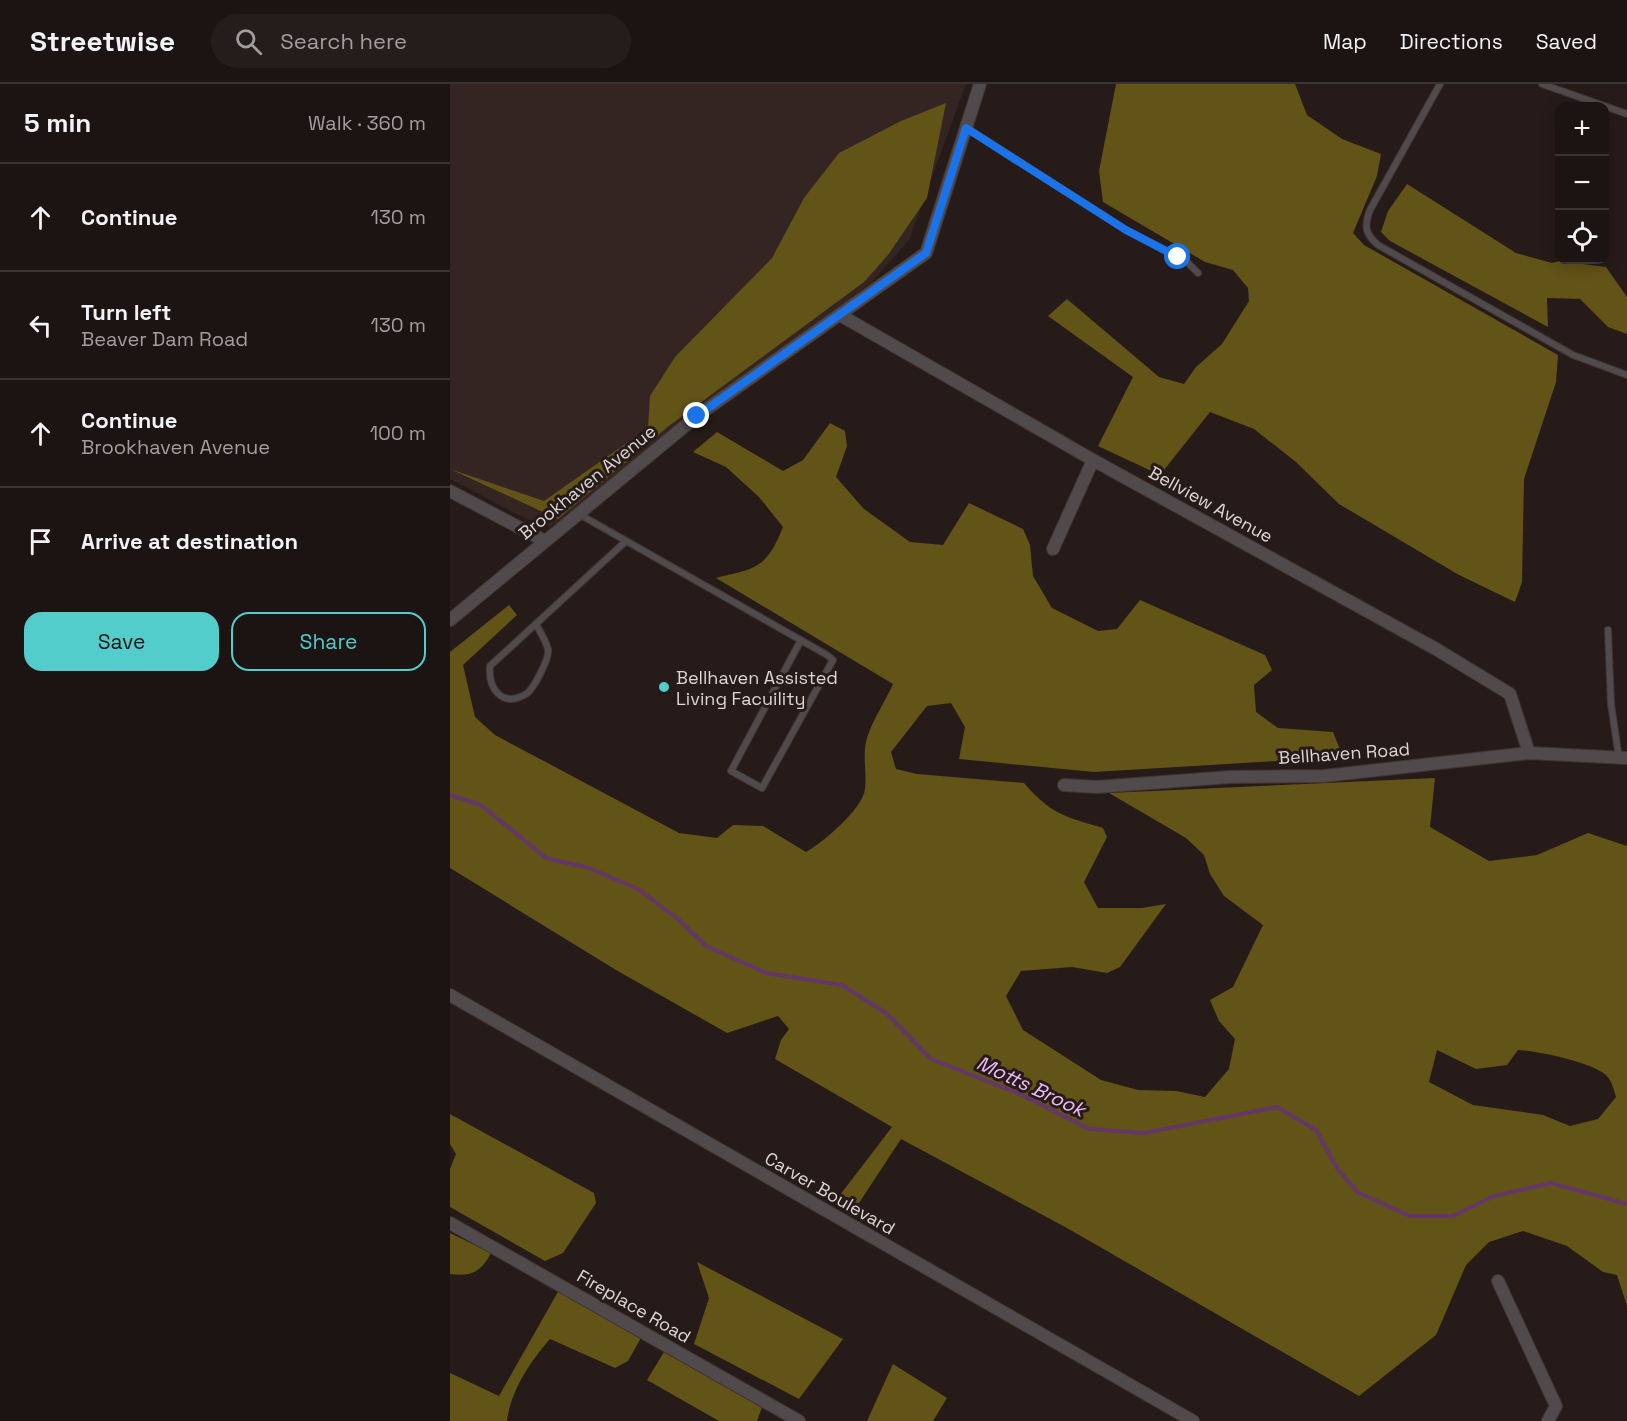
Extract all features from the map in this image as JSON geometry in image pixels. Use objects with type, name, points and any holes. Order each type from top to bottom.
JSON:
[{"type":"street","name":"Brookhaven Avenue","points":[[450,620],[543,540],[697,416],[926,253],[980,84]]},
{"type":"street","name":"Bellview Avenue","points":[[840,315],[1094,460],[1436,649],[1510,694],[1529,753]]},
{"type":"street","points":[[1053,549],[1094,460]]},
{"type":"street","points":[[450,491],[543,540]]},
{"type":"street","name":"Bellhaven Road","points":[[1064,785],[1093,787],[1230,777],[1324,776],[1529,753],[1623,758]]},
{"type":"street","name":"Carver Boulevard","points":[[450,995],[1193,1421]]},
{"type":"street","name":"Fireplace Road","points":[[450,1223],[800,1421]]},
{"type":"street","points":[[1498,1281],[1556,1406],[1548,1421]]},
{"type":"lane","points":[[1440,84],[1370,210],[1365,223],[1368,237],[1573,355],[1627,375]]},
{"type":"lane","points":[[1542,84],[1627,114]]},
{"type":"lane","points":[[966,128],[1126,230],[1187,262],[1198,273]]},
{"type":"lane","points":[[576,513],[801,640],[832,660],[762,788],[731,771],[801,640]]},
{"type":"lane","points":[[536,624],[549,651],[547,660],[528,693],[514,699],[501,696],[493,689],[489,680],[490,666],[626,541]]},
{"type":"lane","points":[[1608,630],[1611,704],[1623,758]]},
{"type":"shaded area","points":[[450,84],[966,84],[909,240],[872,282],[550,527],[520,516],[450,479]]},
{"type":"shaded area","points":[[1116,84],[1295,84],[1307,115],[1342,139],[1381,154],[1377,176],[1353,233],[1364,245],[1558,355],[1556,382],[1524,479],[1522,582],[1515,602],[1459,575],[1339,504],[1296,462],[1254,429],[1210,412],[1160,475],[1098,446],[1133,377],[1048,316],[1067,299],[1159,377],[1184,384],[1196,367],[1222,344],[1249,301],[1248,288],[1233,270],[1205,262],[1103,202],[1099,171]]},
{"type":"shaded area","points":[[946,103],[927,198],[888,255],[864,282],[669,426],[558,519],[450,469],[544,501],[648,428],[650,396],[675,357],[772,258],[804,198],[839,153],[901,121]]},
{"type":"shaded area","points":[[1407,184],[1516,253],[1555,264],[1606,267],[1627,297],[1627,334],[1608,327],[1580,299],[1547,298],[1548,327],[1390,241],[1381,232],[1388,211]]},
{"type":"shaded area","points":[[830,423],[845,431],[847,446],[836,477],[864,509],[910,542],[943,545],[969,503],[1023,529],[1030,545],[1033,576],[1052,608],[1098,631],[1117,629],[1140,600],[1265,655],[1272,670],[1254,685],[1256,712],[1278,728],[1333,732],[1343,757],[1094,772],[959,759],[965,727],[951,703],[927,706],[891,752],[896,769],[917,774],[1024,783],[1043,802],[1059,813],[1103,828],[1107,837],[1084,882],[1098,908],[1142,908],[1166,904],[1120,967],[1107,973],[1072,967],[1021,971],[1006,996],[1023,1030],[1101,1080],[1138,1090],[1176,1091],[1205,1097],[1229,1069],[1235,1039],[1219,1021],[1210,1000],[1233,987],[1263,925],[1224,896],[1210,874],[1204,855],[1186,838],[1109,793],[1435,778],[1430,827],[1489,861],[1537,855],[1588,833],[1627,846],[1627,1306],[1617,1275],[1603,1272],[1567,1246],[1523,1231],[1489,1242],[1466,1265],[1436,1335],[1359,1396],[1067,1228],[901,1139],[857,1206],[840,1195],[892,1127],[775,1059],[781,1040],[789,1029],[778,1016],[727,1033],[616,970],[450,868],[450,652],[509,605],[517,615],[463,665],[475,717],[495,735],[679,833],[717,838],[733,825],[763,826],[806,852],[822,841],[850,815],[863,797],[865,789],[867,738],[893,684],[716,578],[751,569],[765,559],[783,527],[759,497],[726,467],[693,452],[717,432],[783,471],[803,460]],"holes":[[[1437,1050],[1476,1069],[1507,1065],[1518,1050],[1538,1052],[1599,1070],[1610,1080],[1616,1097],[1598,1119],[1570,1126],[1543,1115],[1473,1105],[1429,1082]]]},
{"type":"shaded area","points":[[450,1114],[594,1193],[596,1203],[563,1253],[545,1261],[450,1207],[450,1169],[456,1154],[450,1144]]},
{"type":"shaded area","points":[[450,1233],[491,1253],[475,1272],[464,1275],[450,1274]]},
{"type":"shaded area","points":[[697,1262],[843,1339],[799,1399],[694,1344],[709,1298]]},
{"type":"shaded area","points":[[559,1290],[642,1336],[628,1361],[615,1368],[550,1339],[522,1377],[507,1421],[450,1421],[450,1373],[499,1396]]},
{"type":"shaded area","points":[[664,1352],[762,1407],[757,1421],[719,1421],[647,1380]]},
{"type":"shaded area","points":[[893,1364],[947,1398],[933,1421],[867,1421]]},
{"type":"waterway","name":"Motts Brook","points":[[450,795],[481,805],[546,858],[589,868],[638,889],[678,919],[706,946],[766,973],[842,985],[886,1013],[931,1059],[1022,1095],[1089,1129],[1144,1133],[1277,1107],[1316,1130],[1337,1168],[1357,1192],[1410,1216],[1453,1216],[1494,1196],[1551,1183],[1627,1204]]},
{"type":"place","name":"Bellhaven Assisted Living Facuility","points":[[664,687]]},
{"type":"route","points":[[697,416],[926,253],[966,128],[1126,230],[1178,257]]}]
